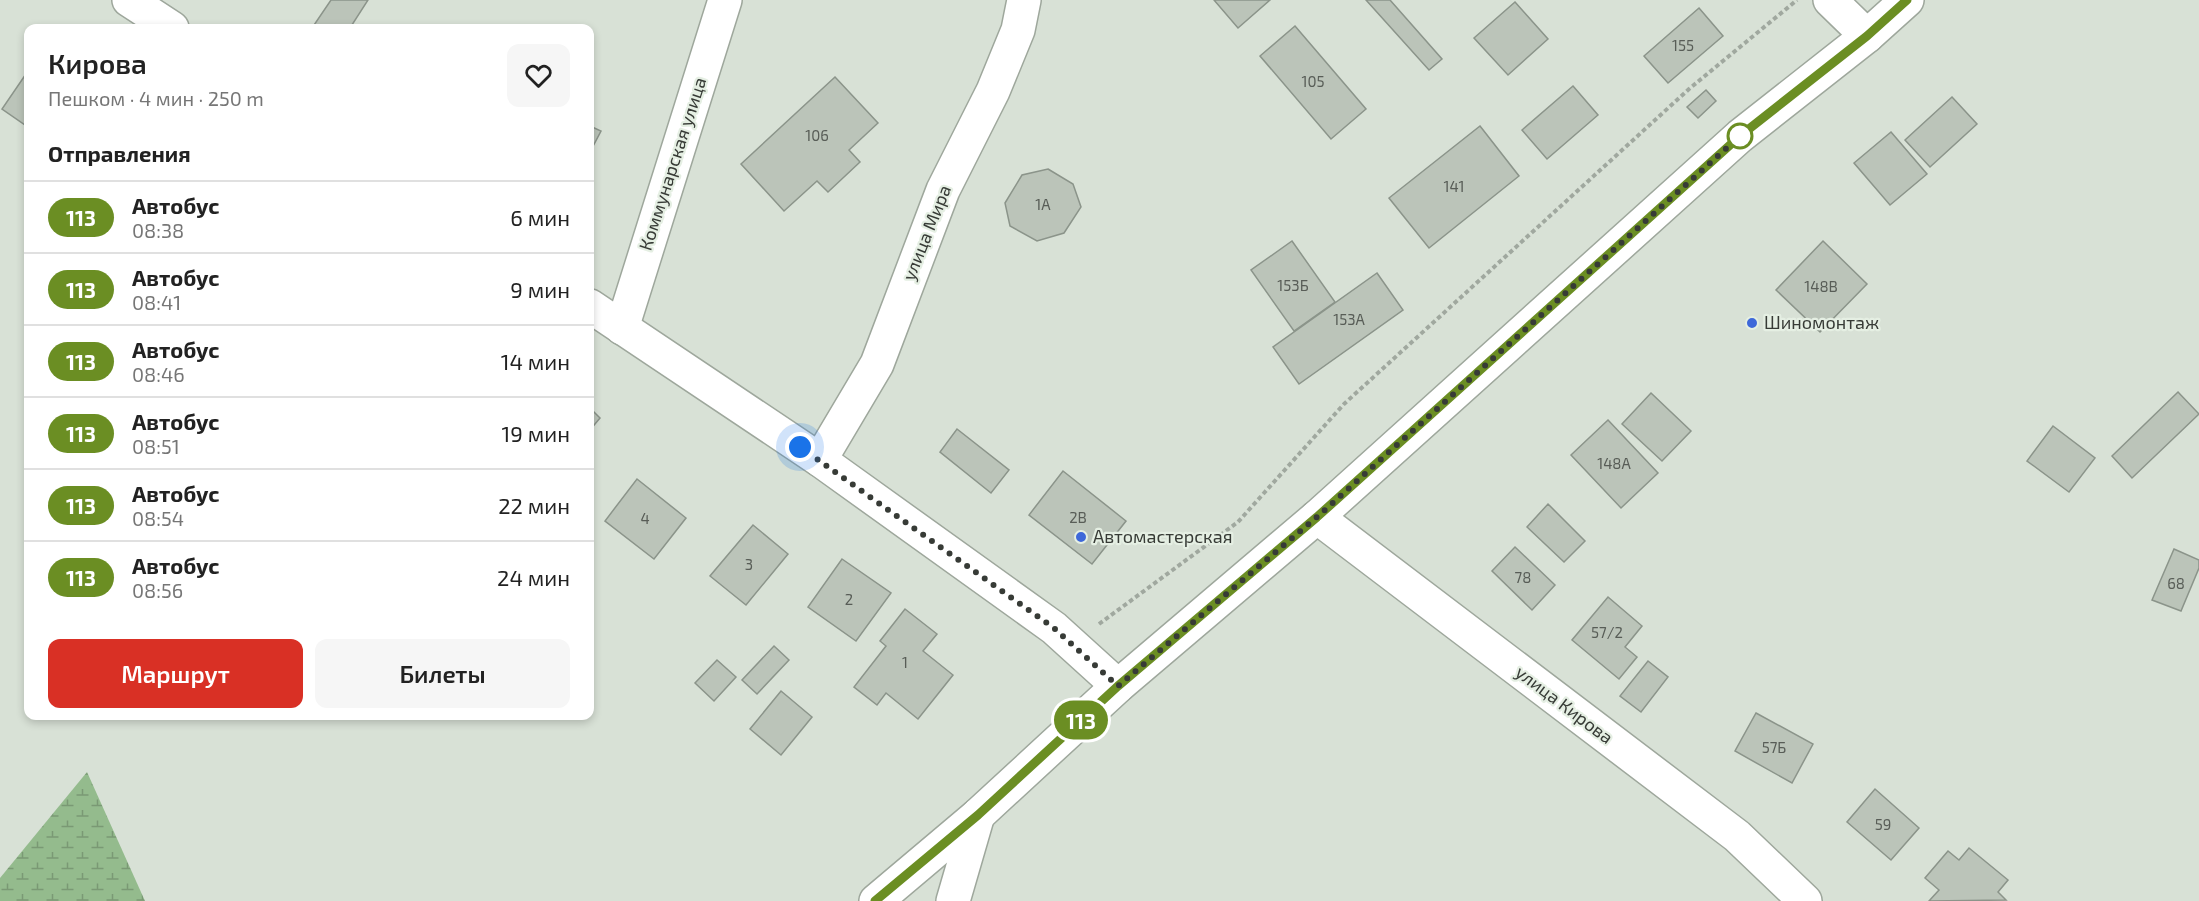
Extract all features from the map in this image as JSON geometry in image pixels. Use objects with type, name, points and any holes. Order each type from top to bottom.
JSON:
[{"type":"street","points":[[129,0],[166,24]]},
{"type":"street","name":"Коммунарская улица","points":[[622,328],[725,0]]},
{"type":"street","name":"улица Мира","points":[[820,460],[877,364],[943,190],[993,91],[1018,30],[1024,0]]},
{"type":"street","points":[[1830,0],[1867,36]]},
{"type":"street","points":[[876,901],[978,815],[1118,686],[1317,517],[1740,136],[1867,36],[1907,0]]},
{"type":"street","points":[[594,309],[820,460],[1054,628],[1118,686]]},
{"type":"street","name":"улица Кирова","points":[[1317,517],[1737,836],[1805,901]]},
{"type":"street","points":[[953,901],[978,815]]},
{"type":"path","points":[[1072,644],[1238,522],[1344,404],[1689,89],[1797,0]]},
{"type":"green space","points":[[87,772],[145,901],[0,901],[0,878]]},
{"type":"building","points":[[331,0],[368,0],[353,24],[315,24]]},
{"type":"building","points":[[1214,0],[1270,0],[1238,28]]},
{"type":"building","points":[[1366,0],[1390,0],[1442,59],[1429,70]]},
{"type":"building","points":[[1515,2],[1548,39],[1508,75],[1474,38]]},
{"type":"building","points":[[1699,8],[1723,36],[1668,83],[1644,56]]},
{"type":"building","points":[[1295,26],[1366,109],[1331,139],[1260,56]]},
{"type":"building","points":[[24,77],[24,124],[2,109]]},
{"type":"building","points":[[835,77],[878,123],[849,150],[860,162],[828,192],[817,181],[784,211],[741,164]]},
{"type":"building","points":[[1573,86],[1598,115],[1547,159],[1522,130]]},
{"type":"building","points":[[1706,90],[1716,101],[1698,118],[1687,107]]},
{"type":"building","points":[[1952,97],[1977,124],[1930,167],[1905,140]]},
{"type":"building","points":[[1480,126],[1519,176],[1429,248],[1389,198]]},
{"type":"building","points":[[594,128],[601,131],[594,144]]},
{"type":"building","points":[[1891,132],[1927,174],[1890,205],[1854,163]]},
{"type":"building","points":[[1048,169],[1073,184],[1081,207],[1064,233],[1037,241],[1010,226],[1005,203],[1022,175]]},
{"type":"building","points":[[1292,241],[1335,302],[1294,331],[1251,270]]},
{"type":"building","points":[[1823,241],[1867,284],[1820,332],[1776,290]]},
{"type":"building","points":[[1377,273],[1403,310],[1299,384],[1273,347]]},
{"type":"building","points":[[2178,392],[2199,414],[2132,478],[2112,456]]},
{"type":"building","points":[[1651,393],[1691,431],[1662,461],[1622,424]]},
{"type":"building","points":[[594,412],[600,418],[594,425]]},
{"type":"building","points":[[1608,420],[1658,473],[1621,508],[1571,455]]},
{"type":"building","points":[[2053,426],[2095,458],[2069,492],[2027,461]]},
{"type":"building","points":[[957,429],[1009,470],[991,493],[940,452]]},
{"type":"building","points":[[1063,471],[1126,521],[1092,564],[1029,515]]},
{"type":"building","points":[[637,479],[686,518],[654,559],[605,521]]},
{"type":"building","points":[[1548,504],[1585,541],[1564,562],[1527,527]]},
{"type":"building","points":[[753,525],[788,554],[746,605],[710,576]]},
{"type":"building","points":[[1515,547],[1555,585],[1532,610],[1492,571]]},
{"type":"building","points":[[2174,549],[2199,560],[2199,568],[2181,611],[2152,600]]},
{"type":"building","points":[[842,559],[891,593],[856,641],[808,607]]},
{"type":"building","points":[[1608,597],[1642,626],[1625,647],[1637,657],[1619,679],[1572,640]]},
{"type":"building","points":[[905,609],[937,634],[923,651],[953,675],[918,719],[886,693],[877,705],[854,687],[886,646],[880,641]]},
{"type":"building","points":[[774,646],[789,660],[757,694],[742,680]]},
{"type":"building","points":[[717,660],[736,677],[714,701],[695,683]]},
{"type":"building","points":[[1648,661],[1668,677],[1641,712],[1620,696]]},
{"type":"building","points":[[781,691],[812,717],[781,755],[750,729]]},
{"type":"building","points":[[1756,713],[1813,744],[1792,783],[1735,751]]},
{"type":"building","points":[[1875,789],[1919,828],[1891,860],[1847,822]]},
{"type":"building","points":[[1969,848],[2008,880],[1998,892],[2006,900],[1929,901],[1939,890],[1925,878],[1948,851],[1959,860]]},
{"type":"bus line","name":"113","points":[[875,901],[978,815],[1118,686],[1317,517],[1740,136],[1867,36],[1907,0]]},
{"type":"place","name":"Шиномонтаж","points":[[1752,323]]},
{"type":"place","name":"Автомастерская","points":[[1081,537]]},
{"type":"route","points":[[800,447],[1054,628],[1118,686],[1317,517],[1740,136]]}]
